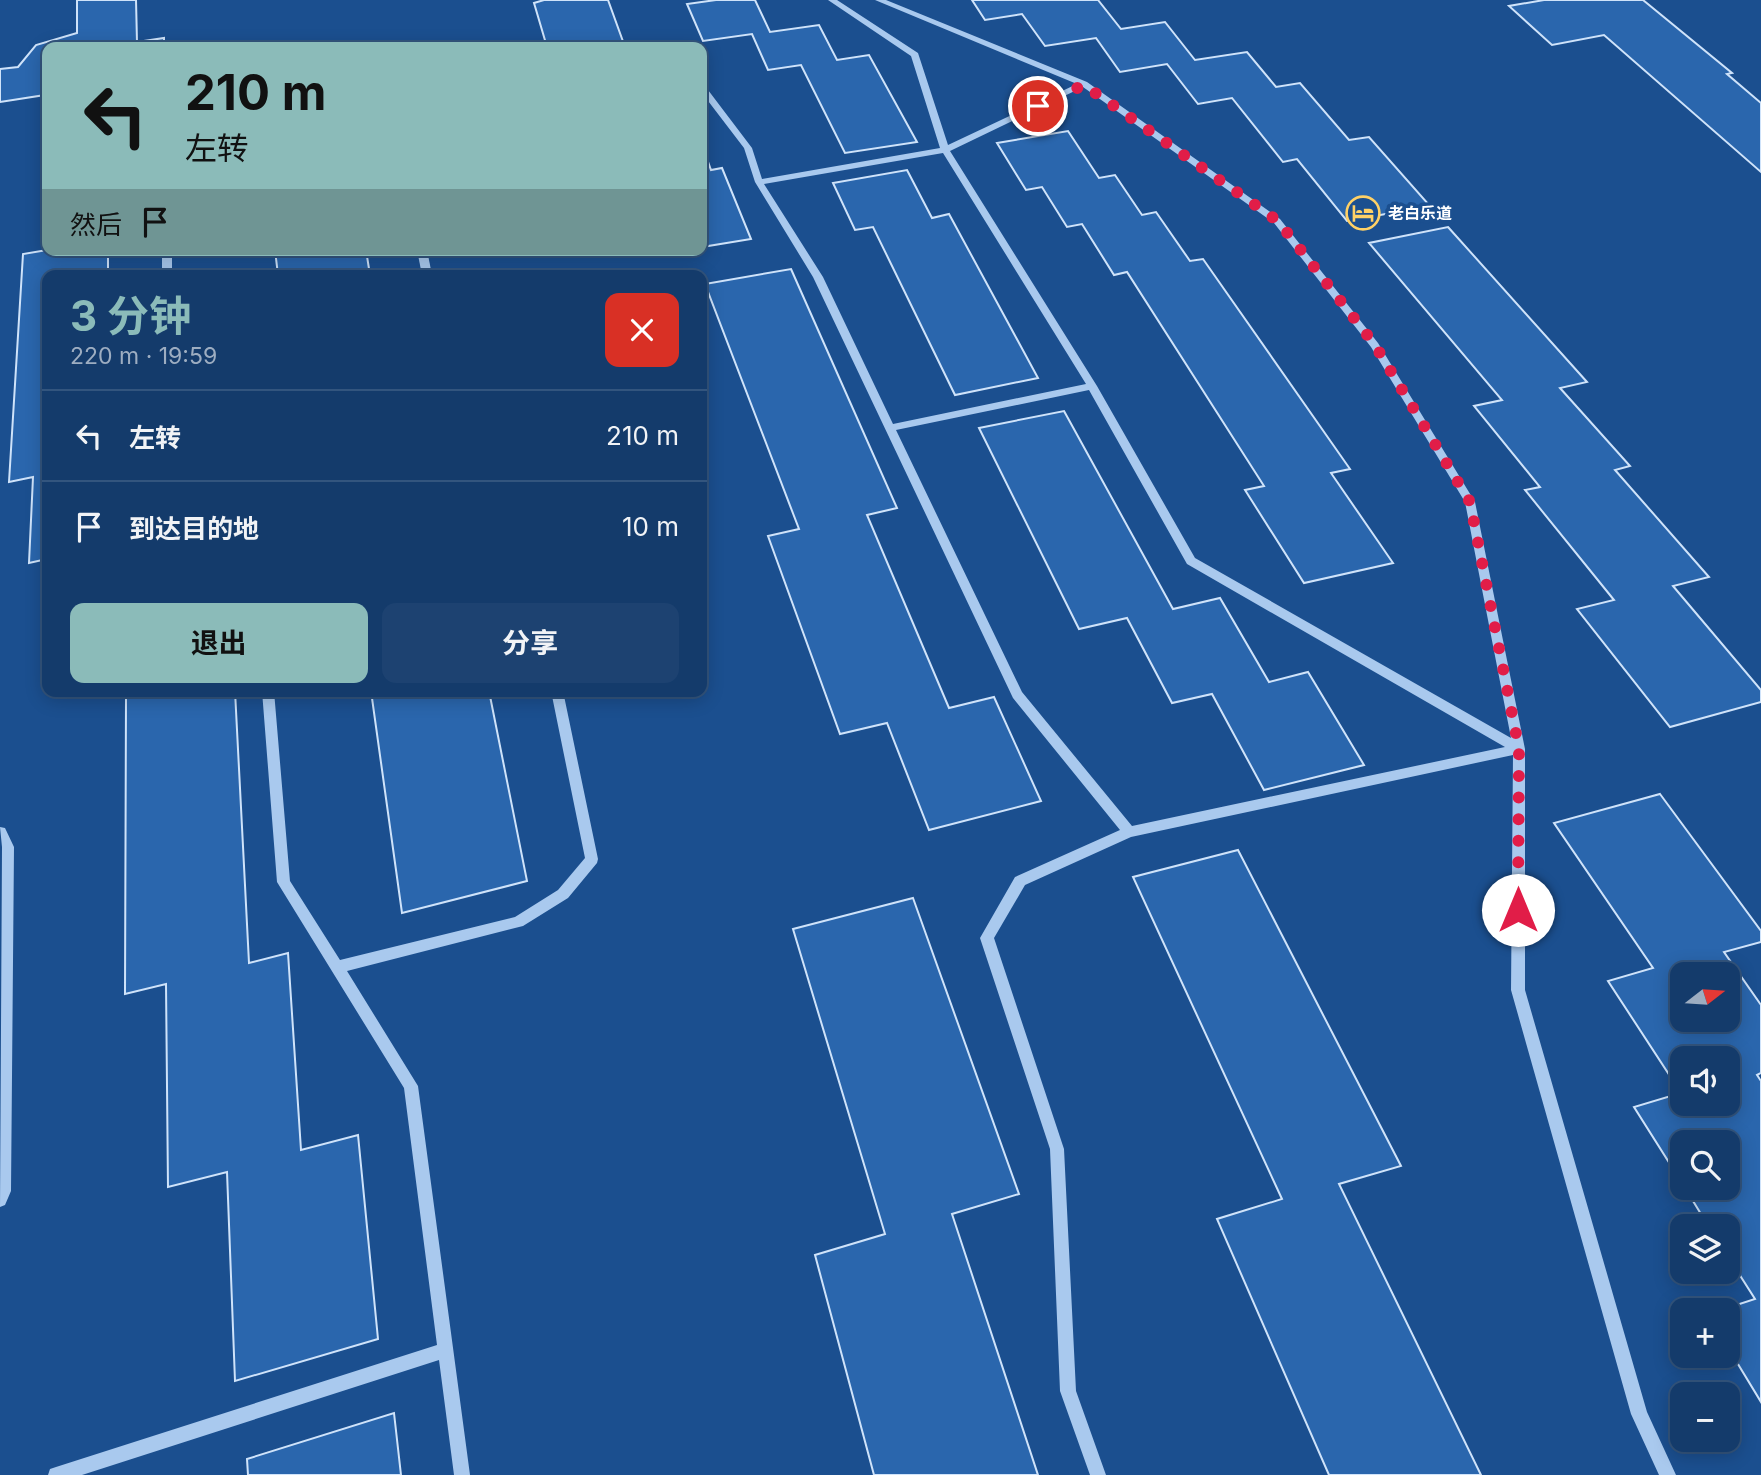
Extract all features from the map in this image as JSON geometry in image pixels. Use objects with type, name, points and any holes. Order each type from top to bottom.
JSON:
[{"type":"street","points":[[880,0],[1084,85],[1278,221],[1375,345],[1470,502],[1519,749],[1518,990],[1639,1414],[1668,1475]]},
{"type":"street","points":[[759,182],[946,150],[1084,85]]},
{"type":"street","points":[[707,95],[748,148],[759,182],[818,277],[1017,695],[1129,832]]},
{"type":"street","points":[[167,258],[167,270]]},
{"type":"street","points":[[890,428],[1092,386]]},
{"type":"street","points":[[269,697],[284,882],[411,1086],[462,1475]]},
{"type":"street","points":[[338,967],[518,922],[563,894],[592,859],[558,697]]},
{"type":"street","points":[[1098,1475],[1068,1391],[1056,1149],[987,938],[1020,881],[1129,832],[1519,749]]},
{"type":"street","points":[[0,832],[8,847],[3,1191],[0,1200]]},
{"type":"lane","points":[[832,0],[915,55],[946,150],[1092,386],[1191,561],[1519,749]]},
{"type":"lane","points":[[57,1475],[446,1350]]},
{"type":"building","points":[[77,0],[136,0],[137,42],[46,42],[77,33]]},
{"type":"building","points":[[544,0],[608,0],[623,42],[546,42],[534,3]]},
{"type":"building","points":[[716,0],[755,0],[770,32],[819,25],[837,60],[869,55],[917,142],[845,153],[801,65],[768,70],[752,34],[703,41],[687,4]]},
{"type":"building","points":[[972,0],[1098,0],[1121,29],[1165,22],[1195,60],[1247,52],[1276,87],[1300,83],[1349,140],[1369,137],[1430,206],[1347,221],[1297,159],[1283,162],[1232,98],[1198,104],[1167,64],[1120,72],[1096,38],[1045,46],[1022,14],[985,20]]},
{"type":"building","points":[[1544,0],[1643,0],[1732,73],[1727,74],[1761,103],[1761,172],[1604,35],[1552,45],[1509,6]]},
{"type":"building","points":[[164,38],[164,42],[137,42]]},
{"type":"building","points":[[42,43],[42,95],[0,102],[0,69],[18,67],[36,45]]},
{"type":"building","points":[[1068,131],[1099,178],[1115,175],[1142,215],[1156,212],[1190,261],[1203,259],[1350,469],[1331,473],[1393,563],[1304,583],[1245,490],[1264,486],[1127,272],[1114,275],[1082,224],[1067,227],[1042,187],[1026,190],[997,143]]},
{"type":"building","points":[[707,159],[711,170],[722,168],[751,239],[707,246]]},
{"type":"building","points":[[907,170],[932,218],[949,214],[1038,378],[955,395],[873,227],[855,230],[833,183]]},
{"type":"building","points":[[1448,227],[1587,382],[1560,388],[1630,466],[1615,470],[1709,577],[1673,586],[1761,690],[1761,702],[1670,727],[1577,609],[1614,600],[1525,490],[1540,487],[1474,406],[1502,400],[1369,243]]},
{"type":"building","points":[[42,251],[42,256],[108,256],[108,270],[42,270],[42,560],[29,563],[33,477],[9,482],[23,254]]},
{"type":"building","points":[[276,256],[367,256],[369,270],[277,270]]},
{"type":"building","points":[[791,269],[897,508],[867,515],[949,708],[994,697],[1041,801],[929,830],[887,723],[840,734],[768,536],[799,529],[707,284]]},
{"type":"building","points":[[1064,411],[1173,609],[1220,598],[1269,682],[1308,672],[1364,765],[1264,790],[1212,694],[1172,703],[1127,618],[1079,629],[979,428]]},
{"type":"building","points":[[126,697],[235,697],[249,963],[288,953],[301,1150],[358,1135],[378,1339],[235,1381],[227,1172],[168,1187],[166,984],[125,994]]},
{"type":"building","points":[[372,697],[490,697],[527,881],[402,913]]},
{"type":"building","points":[[1660,794],[1761,931],[1761,942],[1724,952],[1731,962],[1670,962],[1670,1032],[1740,1032],[1740,975],[1761,1005],[1761,1073],[1757,1075],[1761,1081],[1761,1402],[1740,1367],[1740,1304],[1755,1299],[1740,1275],[1740,1214],[1701,1214],[1692,1200],[1740,1200],[1740,1130],[1670,1130],[1670,1164],[1634,1107],[1670,1096],[1670,1116],[1740,1116],[1740,1046],[1670,1046],[1670,1076],[1608,981],[1653,968],[1554,823]]},
{"type":"building","points":[[1238,850],[1401,1166],[1339,1184],[1481,1475],[1329,1475],[1217,1219],[1282,1199],[1133,877]]},
{"type":"building","points":[[913,898],[1019,1194],[952,1214],[1038,1475],[874,1475],[815,1255],[885,1234],[793,929]]},
{"type":"building","points":[[394,1413],[401,1475],[248,1475],[247,1459]]},
{"type":"place","name":"老白乐道","points":[[1363,213]]},
{"type":"route","points":[[1038,106],[1084,85],[1278,221],[1375,345],[1470,502],[1519,749],[1518,910]]}]
